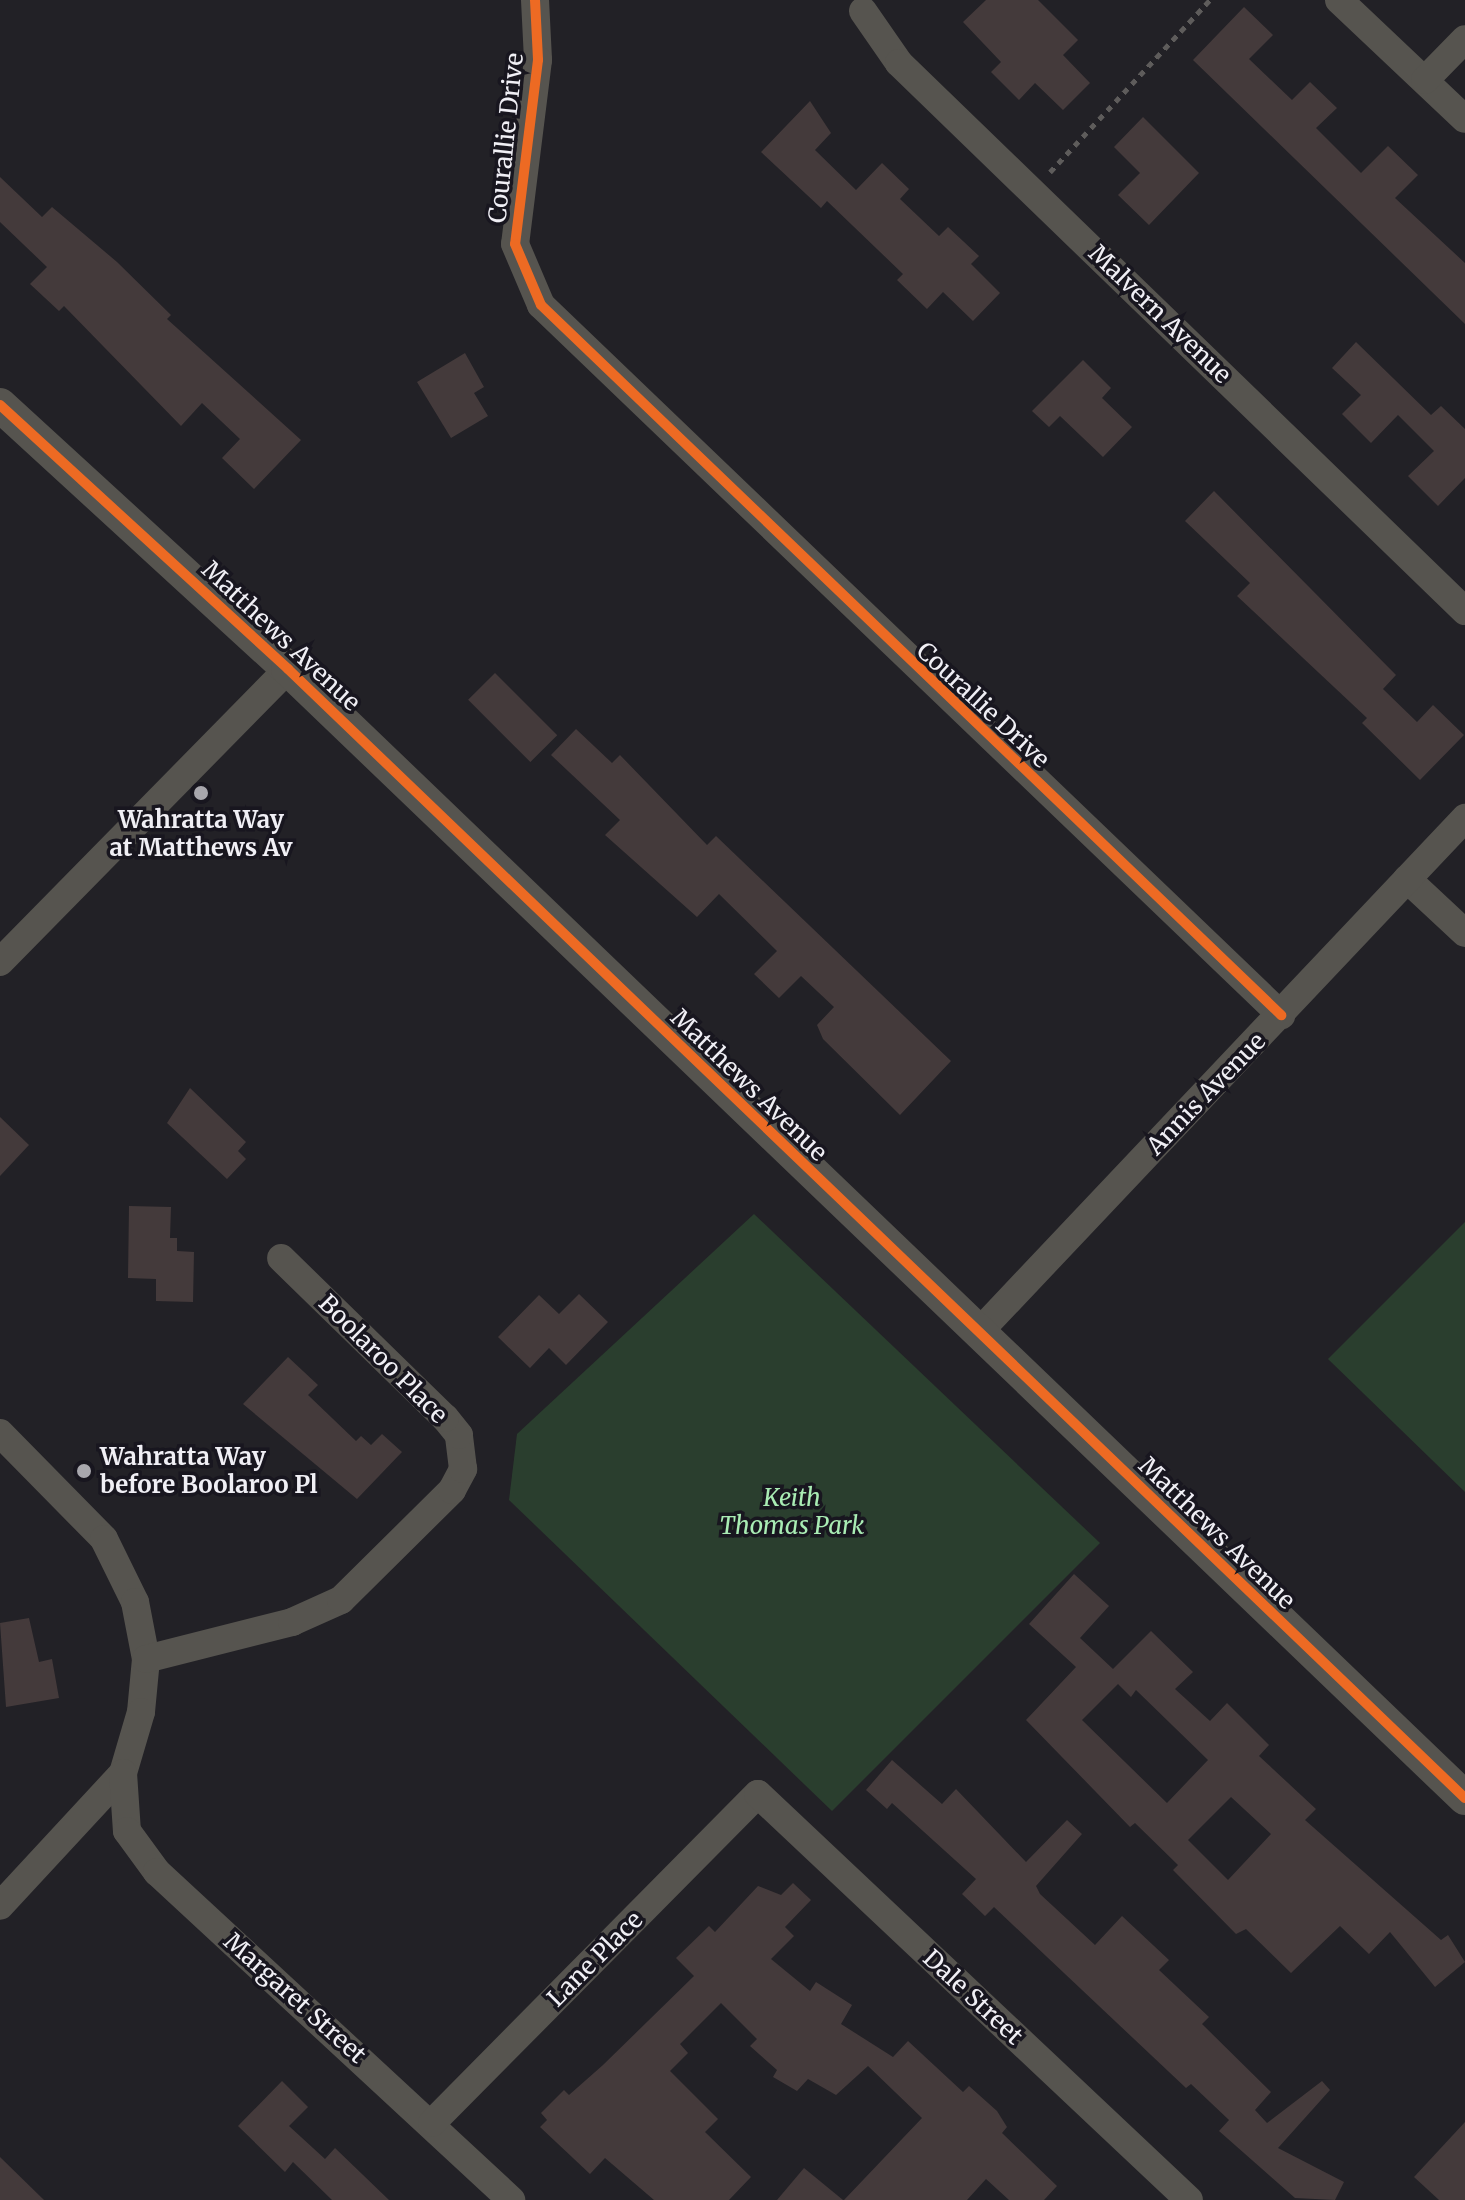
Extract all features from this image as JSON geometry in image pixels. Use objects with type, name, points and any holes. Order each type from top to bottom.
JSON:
[{"type":"street","name":"Courallie Drive","points":[[535,0],[538,60],[515,244],[541,305],[1281,1015]]},
{"type":"street","points":[[1339,0],[1465,119]]},
{"type":"street","name":"Malvern Avenue","points":[[863,11],[899,63],[1465,611]]},
{"type":"street","points":[[1425,80],[1465,39]]},
{"type":"street","name":"Matthews Avenue","points":[[0,405],[288,669],[1465,1798]]},
{"type":"street","points":[[0,962],[288,669]]},
{"type":"street","name":"Annis Avenue","points":[[978,1333],[1465,818]]},
{"type":"street","points":[[1407,879],[1465,933]]},
{"type":"street","name":"Boolaroo Place","points":[[146,1659],[292,1622],[341,1600],[452,1490],[463,1469],[459,1435],[445,1418],[281,1258]]},
{"type":"street","points":[[0,1433],[104,1539],[135,1602],[146,1659],[141,1712],[123,1773],[0,1906]]},
{"type":"street","name":"Margaret Street","points":[[123,1773],[127,1831],[139,1851],[511,2200]]},
{"type":"street","name":"Lane Place","points":[[432,2123],[758,1794]]},
{"type":"street","name":"Dale Street","points":[[758,1794],[1189,2200]]},
{"type":"path","points":[[1033,190],[1210,0]]},
{"type":"green space","name":"Keith Thomas Park","points":[[754,1214],[1100,1543],[832,1811],[509,1500],[517,1434]]},
{"type":"green space","points":[[1465,1222],[1465,1492],[1328,1359]]},
{"type":"building","points":[[986,0],[1038,0],[1078,40],[1063,55],[1090,83],[1063,110],[1035,83],[1019,100],[991,72],[1001,62],[963,22]]},
{"type":"building","points":[[1244,7],[1273,35],[1249,59],[1292,100],[1310,82],[1337,108],[1316,128],[1361,173],[1388,146],[1418,175],[1395,198],[1465,263],[1465,324],[1193,60]]},
{"type":"building","points":[[810,101],[831,133],[815,150],[856,190],[882,163],[909,189],[900,199],[939,236],[948,227],[979,256],[971,264],[1000,293],[973,321],[943,292],[927,309],[897,280],[903,274],[827,201],[821,208],[761,152]]},
{"type":"building","points":[[1143,117],[1199,173],[1149,225],[1118,195],[1140,173],[1114,147]]},
{"type":"building","points":[[0,177],[42,217],[52,207],[117,262],[171,315],[167,319],[301,440],[254,489],[222,458],[240,439],[202,403],[181,426],[64,306],[59,311],[30,284],[47,267],[0,222]]},
{"type":"building","points":[[1356,342],[1431,415],[1441,406],[1465,429],[1465,478],[1438,506],[1408,476],[1434,451],[1398,415],[1371,443],[1342,414],[1361,395],[1332,368]]},
{"type":"building","points":[[465,353],[484,387],[474,393],[488,416],[451,438],[417,382]]},
{"type":"building","points":[[1083,360],[1111,388],[1102,398],[1132,427],[1103,457],[1060,416],[1049,427],[1032,411]]},
{"type":"building","points":[[1214,491],[1396,675],[1383,689],[1417,722],[1433,705],[1464,735],[1420,780],[1362,723],[1367,718],[1237,596],[1250,583],[1185,521]]},
{"type":"building","points":[[495,673],[557,735],[530,762],[468,700]]},
{"type":"building","points":[[576,729],[612,763],[620,755],[707,845],[716,836],[951,1061],[900,1115],[823,1039],[817,1025],[834,1007],[801,976],[779,998],[754,974],[777,951],[719,894],[697,917],[605,835],[620,820],[551,755]]},
{"type":"building","points":[[190,1088],[246,1142],[238,1151],[246,1159],[227,1179],[167,1123]]},
{"type":"building","points":[[0,1117],[29,1145],[0,1176]]},
{"type":"building","points":[[129,1206],[171,1207],[170,1238],[177,1238],[177,1251],[194,1252],[193,1302],[156,1301],[156,1279],[128,1278]]},
{"type":"building","points":[[579,1294],[608,1322],[566,1365],[549,1348],[530,1368],[498,1337],[539,1295],[559,1314]]},
{"type":"building","points":[[288,1357],[318,1385],[308,1395],[356,1441],[361,1436],[371,1445],[382,1434],[402,1452],[357,1499],[243,1404]]},
{"type":"building","points":[[1074,1574],[1109,1606],[1080,1638],[1113,1669],[1151,1631],[1193,1672],[1175,1689],[1210,1721],[1227,1703],[1269,1745],[1259,1756],[1316,1809],[1305,1820],[1441,1940],[1448,1935],[1465,1962],[1435,1987],[1390,1932],[1369,1954],[1340,1926],[1291,1973],[1246,1929],[1236,1934],[1173,1870],[1178,1865],[1135,1823],[1130,1827],[1026,1720],[1076,1667],[1029,1624]],"holes":[[[1118,1684],[1131,1697],[1136,1690],[1208,1760],[1167,1803],[1082,1720]],[[1231,1797],[1271,1834],[1228,1880],[1188,1840]]]},
{"type":"building","points":[[29,1618],[39,1662],[52,1659],[59,1698],[6,1707],[0,1623]]},
{"type":"building","points":[[892,1760],[942,1804],[956,1789],[1026,1862],[1067,1820],[1082,1834],[1036,1886],[1040,1894],[1095,1945],[1122,1916],[1169,1960],[1159,1970],[1209,2017],[1202,2024],[1271,2092],[1255,2110],[1267,2123],[1322,2081],[1330,2090],[1278,2148],[1344,2182],[1335,2200],[1295,2198],[1219,2131],[1229,2120],[1191,2084],[1186,2088],[994,1907],[985,1916],[962,1894],[976,1879],[892,1803],[887,1809],[866,1790]]},
{"type":"building","points":[[793,1883],[811,1900],[785,1927],[794,1936],[771,1959],[810,1991],[816,1982],[852,2005],[841,2024],[893,2057],[908,2041],[963,2092],[969,2086],[997,2111],[1007,2127],[1002,2133],[1057,2186],[1044,2200],[1009,2200],[986,2179],[967,2200],[844,2200],[922,2118],[868,2066],[836,2095],[808,2079],[797,2091],[773,2077],[777,2070],[750,2046],[757,2039],[721,2003],[680,2044],[688,2053],[670,2071],[718,2119],[705,2132],[751,2177],[729,2200],[654,2200],[605,2158],[590,2174],[540,2127],[547,2120],[541,2113],[564,2090],[569,2095],[694,1976],[676,1958],[709,1926],[715,1932],[758,1886],[781,1895]]},
{"type":"building","points":[[282,2081],[308,2107],[289,2126],[325,2159],[335,2148],[389,2200],[332,2200],[293,2162],[285,2172],[238,2126]]},
{"type":"building","points":[[1465,2122],[1465,2200],[1439,2200],[1414,2177]]},
{"type":"building","points":[[0,2157],[44,2200],[0,2200]]},
{"type":"building","points":[[804,2168],[843,2200],[777,2200]]},
{"type":"cycle path","points":[[535,0],[538,60],[515,244],[541,305],[1281,1015]]},
{"type":"cycle path","points":[[0,405],[288,669],[1465,1798]]},
{"type":"place","name":"Wahratta Way at Matthews Av","points":[[201,793]]},
{"type":"place","name":"Wahratta Way before Boolaroo Pl","points":[[84,1471]]}]
